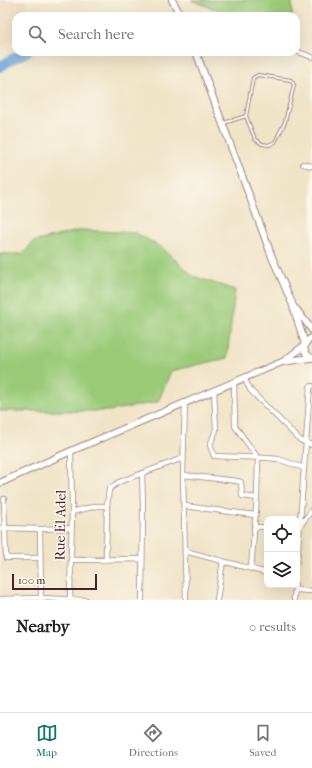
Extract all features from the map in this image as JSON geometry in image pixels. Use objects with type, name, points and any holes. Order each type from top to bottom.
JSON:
[{"type":"main road","points":[[172,0],[179,12]]},
{"type":"main road","points":[[197,56],[272,257],[292,303],[305,344],[304,351],[311,358]]},
{"type":"main road","points":[[292,303],[312,330]]},
{"type":"main road","points":[[282,362],[312,338]]},
{"type":"main road","points":[[0,482],[282,362],[311,358]]},
{"type":"street","points":[[300,52],[312,57]]},
{"type":"street","points":[[303,164],[312,166]]},
{"type":"street","points":[[244,378],[251,391],[300,440],[312,445]]},
{"type":"street","points":[[234,382],[235,426],[258,458],[257,498],[251,568]]},
{"type":"street","points":[[300,516],[310,387],[312,386]]},
{"type":"street","points":[[214,390],[216,430],[210,445],[214,456],[278,459],[304,468]]},
{"type":"street","points":[[185,403],[183,475],[186,600]]},
{"type":"street","name":"Rue El Adel","points":[[70,599],[72,512],[71,451]]},
{"type":"street","points":[[106,560],[108,492],[112,486],[183,458]]},
{"type":"street","points":[[142,473],[142,600]]},
{"type":"street","points":[[183,475],[237,480],[241,482],[242,485],[242,496],[257,498]]},
{"type":"street","points":[[4,499],[2,528],[6,558],[40,558]]},
{"type":"street","points":[[72,512],[96,506],[107,506]]},
{"type":"street","points":[[184,506],[255,515]]},
{"type":"street","points":[[300,525],[312,510]]},
{"type":"street","points":[[254,527],[264,526]]},
{"type":"street","points":[[2,528],[71,528]]},
{"type":"street","points":[[38,599],[40,529]]},
{"type":"street","points":[[185,551],[264,572]]},
{"type":"street","points":[[70,560],[142,559]]},
{"type":"street","points":[[217,600],[223,561]]},
{"type":"street","points":[[294,600],[295,588],[312,591]]},
{"type":"street","points":[[0,599],[86,600]]},
{"type":"lane","points":[[258,75],[291,80],[293,82],[292,94],[285,122],[275,142],[269,145],[262,144],[255,139],[246,116],[253,78],[255,76],[258,75]]},
{"type":"lane","points":[[222,123],[246,116]]},
{"type":"shaded area","points":[[0,0],[25,0],[31,12],[12,12],[12,41],[0,47]]},
{"type":"green space","points":[[191,0],[292,0],[292,12],[222,12]]},
{"type":"green space","points":[[81,230],[136,233],[164,249],[193,276],[235,290],[227,358],[171,371],[158,402],[108,411],[0,411],[0,254],[23,254],[33,242]]},
{"type":"waterway","points":[[0,67],[18,56]]}]
